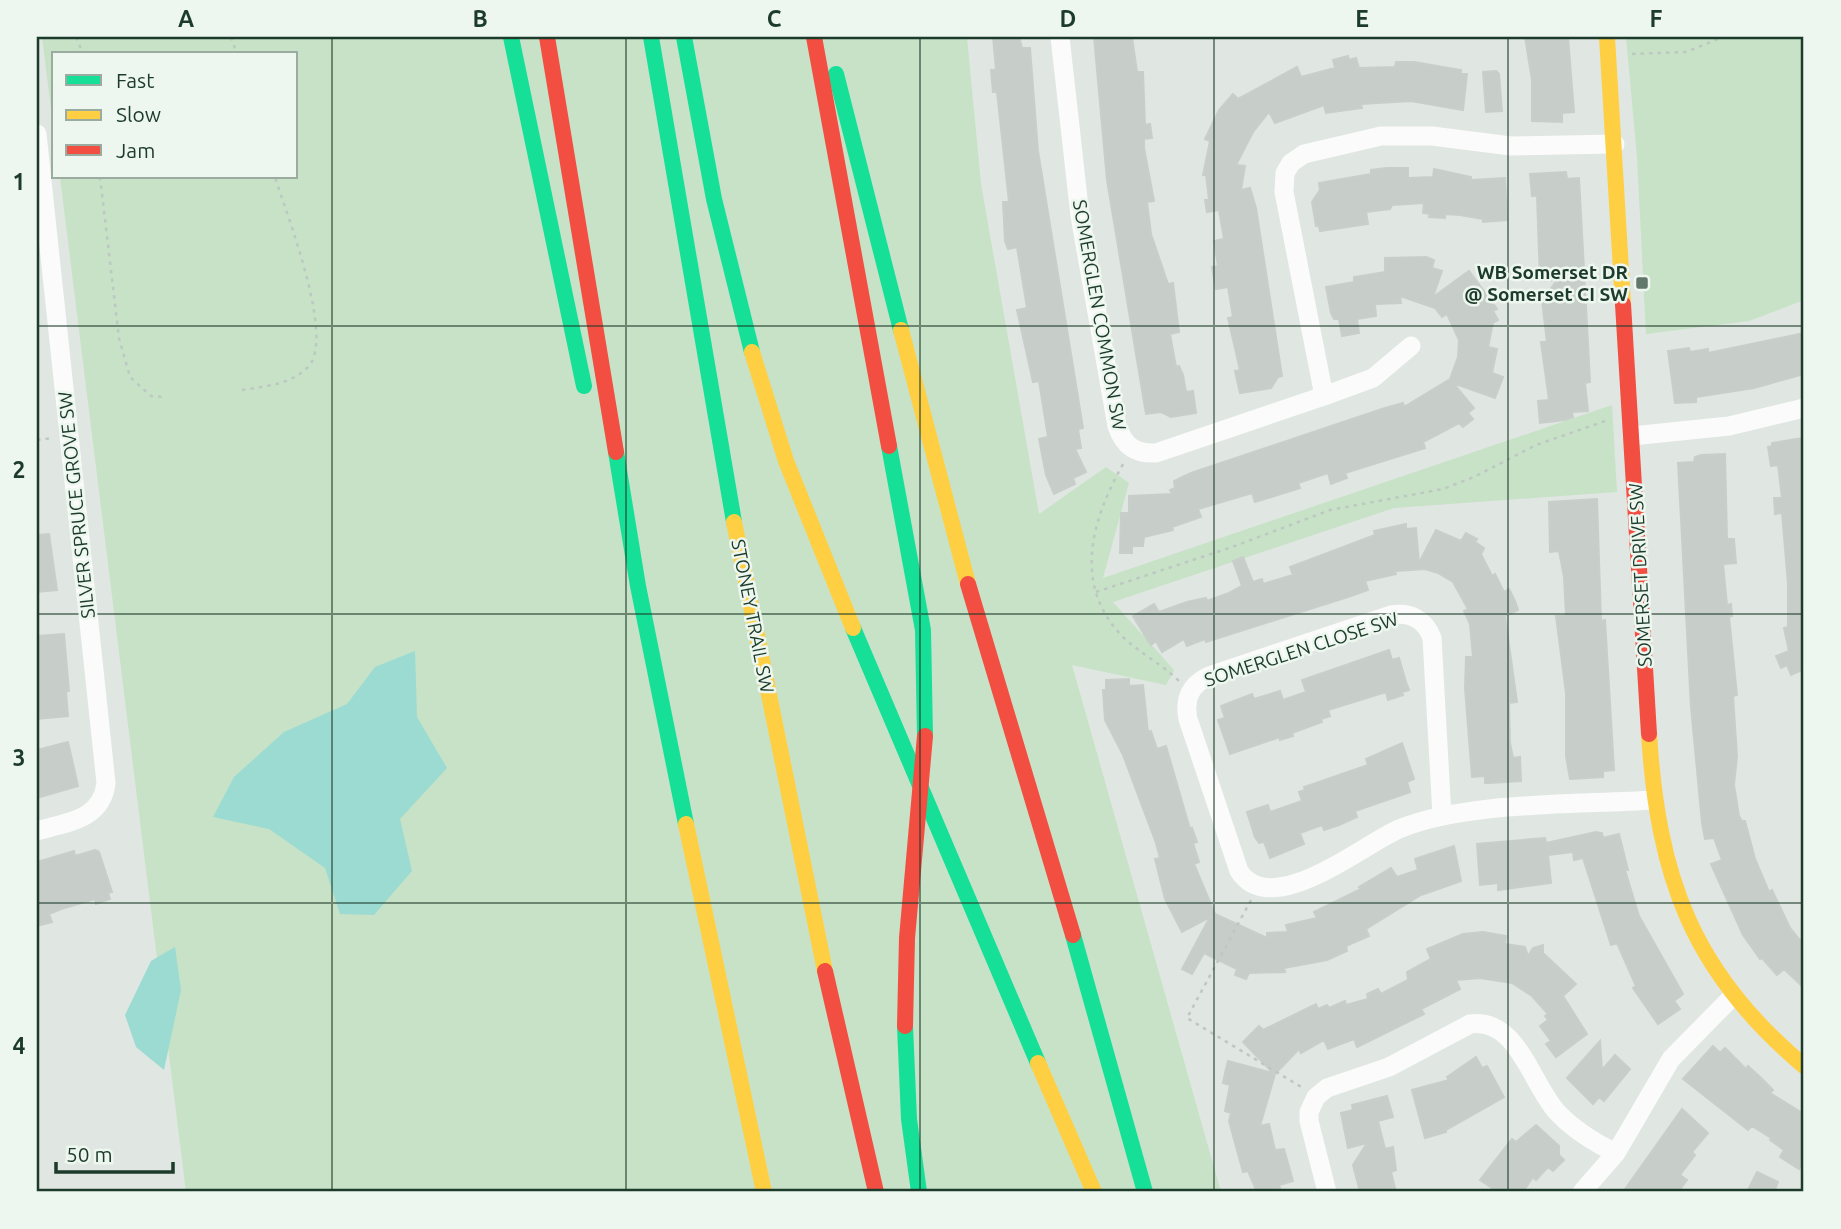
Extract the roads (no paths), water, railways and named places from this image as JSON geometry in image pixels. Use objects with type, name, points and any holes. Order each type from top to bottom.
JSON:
[{"type":"main road","points":[[511,37],[567,316],[638,586]]},
{"type":"main road","points":[[547,37],[638,586],[694,866],[765,1192]]},
{"type":"main road","name":"STONEY TRAIL SW","points":[[651,37],[683,237],[772,715],[876,1192]]},
{"type":"main road","points":[[684,37],[714,200],[759,379],[819,550],[950,862],[1094,1192]]},
{"type":"main road","points":[[814,37],[914,575],[925,656],[928,708],[926,764],[910,900],[903,1017],[908,1123],[919,1192]]},
{"type":"main road","points":[[826,37],[936,470],[992,670],[1063,901],[1144,1192]]},
{"type":"main road","name":"SOMERSET DRIVE SW","points":[[1607,37],[1653,800],[1665,861],[1682,909],[1709,962],[1732,996],[1759,1026],[1804,1066]]},
{"type":"street","name":"SOMERGLEN COMMON SW","points":[[1060,37],[1080,216],[1117,426],[1121,437],[1132,449],[1156,453],[1324,397],[1373,378],[1411,346]]},
{"type":"street","name":"SILVER SPRUCE GROVE SW","points":[[37,134],[106,783],[104,798],[92,814],[37,831]]},
{"type":"street","points":[[1324,397],[1284,192],[1285,173],[1291,163],[1311,152],[1381,136],[1432,136],[1511,146],[1615,144]]},
{"type":"street","points":[[1632,436],[1729,426],[1804,408]]},
{"type":"street","name":"SOMERGLEN CLOSE SW","points":[[1391,615],[1412,615],[1423,623],[1432,638],[1442,816],[1397,830],[1319,874],[1276,889],[1258,888],[1244,879],[1239,871],[1188,719],[1186,700],[1190,691],[1209,676],[1391,615]]},
{"type":"street","points":[[1442,816],[1653,800]]},
{"type":"street","points":[[1582,1192],[1616,1153],[1671,1059],[1732,996]]},
{"type":"street","points":[[1327,1192],[1309,1121],[1309,1112],[1316,1097],[1327,1088],[1389,1067],[1470,1024],[1490,1024],[1504,1032],[1559,1113],[1599,1145],[1616,1153]]},
{"type":"water","points":[[415,651],[417,717],[447,768],[400,819],[412,871],[374,915],[340,914],[325,868],[269,829],[213,817],[234,777],[284,732],[347,704],[375,667]]},
{"type":"water","points":[[175,947],[181,990],[164,1070],[136,1047],[125,1015],[151,961]]},
{"type":"place","name":"WB Somerset DR @ Somerset CI SW","points":[[1642,283]]}]
